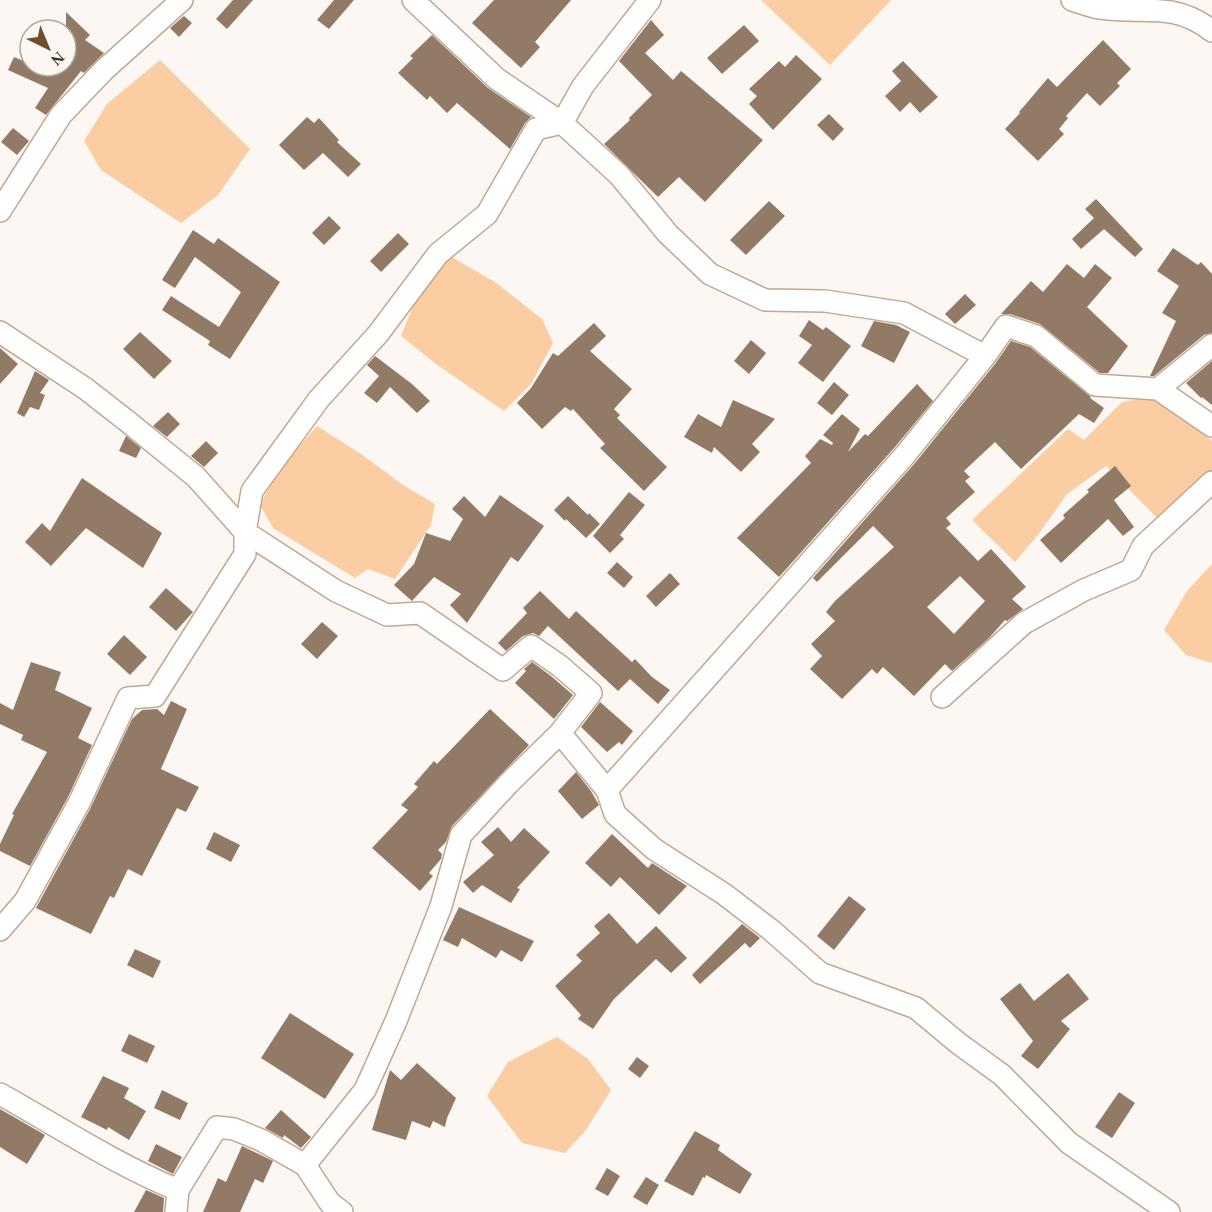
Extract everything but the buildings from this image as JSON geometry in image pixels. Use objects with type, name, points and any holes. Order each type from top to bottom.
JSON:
[{"type":"street","points":[[0,211],[61,116],[104,70],[182,0]]},
{"type":"street","points":[[413,0],[497,79],[562,123],[619,175],[668,234],[710,274],[765,300],[825,301],[904,313],[985,356]]},
{"type":"street","points":[[0,930],[25,901],[79,803],[128,698],[155,696],[245,554],[245,532],[252,491],[319,399],[378,334],[438,254],[487,214],[536,129],[562,123],[583,86],[650,0]]},
{"type":"street","points":[[1072,0],[1100,8],[1167,10],[1198,20],[1212,30]]},
{"type":"street","points":[[607,790],[905,455],[985,356],[1006,326],[1036,336],[1070,367],[1095,385],[1158,389],[1212,426]]},
{"type":"street","points":[[0,332],[87,388],[196,477],[245,532],[336,591],[387,615],[420,613],[503,670],[531,646],[560,666],[591,693],[560,733],[460,835],[441,906],[396,1021],[365,1090],[305,1165]]},
{"type":"street","points":[[1158,389],[1212,345]]},
{"type":"street","points":[[942,697],[1024,624],[1084,590],[1131,570],[1143,546],[1212,482]]},
{"type":"street","points":[[560,733],[607,790],[615,814],[646,842],[724,894],[771,930],[820,974],[916,1008],[957,1044],[1002,1076],[1069,1143],[1169,1212]]},
{"type":"street","points":[[0,1094],[103,1154],[178,1190]]},
{"type":"street","points":[[176,1212],[178,1190],[217,1127],[234,1129],[261,1140],[305,1165],[330,1203],[342,1212]]},
{"type":"shaded area","points":[[761,0],[891,0],[830,65]]},
{"type":"shaded area","points":[[160,60],[250,149],[218,195],[181,223],[101,170],[84,141],[107,104]]},
{"type":"shaded area","points":[[446,254],[495,282],[542,319],[553,343],[531,384],[504,411],[436,364],[401,336],[416,299]]},
{"type":"shaded area","points":[[1160,396],[1212,441],[1212,474],[1161,522],[1106,466],[1067,494],[1038,535],[1015,562],[972,520],[1068,429],[1084,440],[1122,402]]},
{"type":"shaded area","points":[[317,426],[435,504],[431,525],[395,579],[368,569],[355,578],[273,528],[260,505],[276,473]]},
{"type":"shaded area","points":[[1212,564],[1212,663],[1186,655],[1164,630],[1187,591]]},
{"type":"shaded area","points":[[557,1037],[588,1059],[611,1090],[586,1130],[565,1153],[522,1143],[487,1096],[508,1062]]}]
